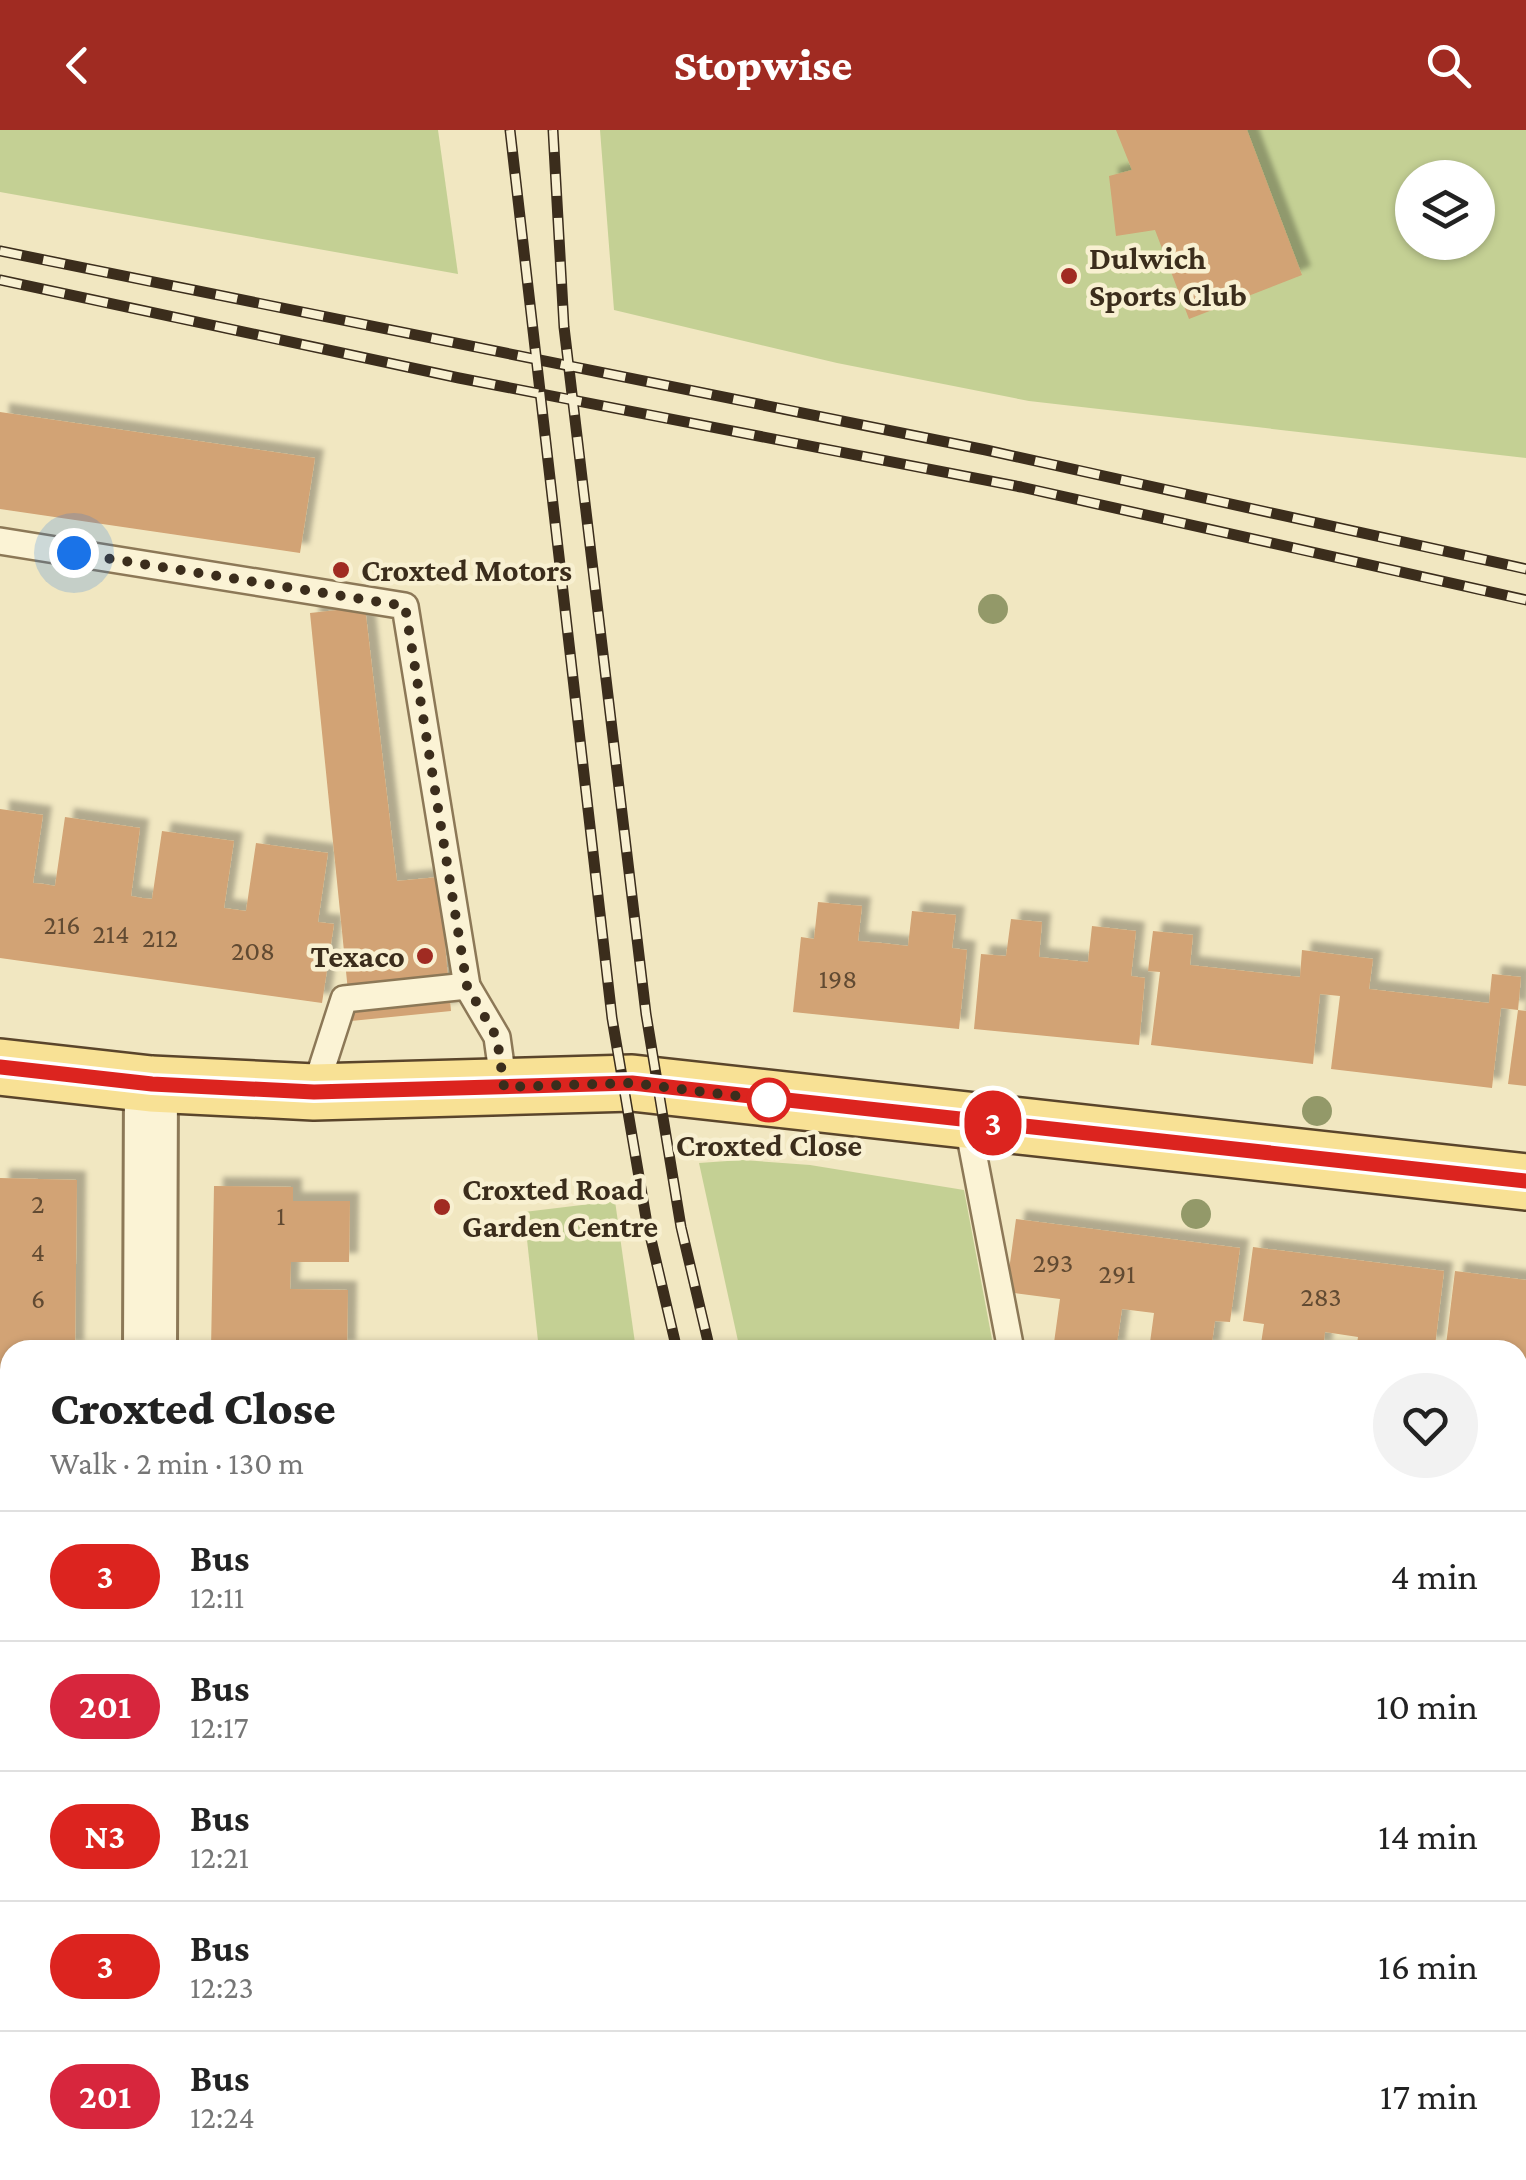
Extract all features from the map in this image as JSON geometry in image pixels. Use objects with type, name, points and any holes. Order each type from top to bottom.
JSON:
[{"type":"main road","points":[[0,1067],[152,1084],[314,1092],[632,1083],[1526,1182]]},
{"type":"street","points":[[150,1340],[152,1084]]},
{"type":"lane","points":[[0,541],[405,606],[467,986],[497,1038],[504,1087]]},
{"type":"lane","points":[[314,1092],[344,999],[467,986]]},
{"type":"lane","points":[[967,1121],[1008,1340]]},
{"type":"green space","points":[[0,130],[438,130],[458,274],[0,192]]},
{"type":"green space","name":"Dulwich Sports Club","points":[[600,130],[1526,130],[1526,458],[1029,401],[837,363],[614,310]]},
{"type":"green space","points":[[742,1160],[810,1165],[964,1190],[992,1340],[738,1340],[699,1163]]},
{"type":"green space","points":[[615,1201],[635,1340],[538,1340],[524,1212]]},
{"type":"building","points":[[1116,130],[1247,130],[1302,275],[1189,319],[1155,230],[1116,236],[1109,176],[1132,170]]},
{"type":"building","points":[[0,412],[315,458],[300,553],[0,509]]},
{"type":"building","points":[[365,607],[397,881],[439,877],[451,1011],[351,1021],[310,613]]},
{"type":"building","points":[[0,809],[43,815],[33,883],[55,886],[65,817],[140,828],[131,896],[142,898],[152,899],[162,831],[234,841],[224,908],[246,911],[256,843],[328,853],[318,922],[334,924],[322,1003],[0,958]]},
{"type":"building","points":[[818,902],[862,906],[858,941],[908,946],[912,911],[956,915],[952,948],[967,950],[959,1029],[793,1012],[801,937],[814,939]]},
{"type":"building","points":[[1011,919],[1042,922],[1039,957],[1088,962],[1092,926],[1136,931],[1131,976],[1145,978],[1139,1045],[974,1029],[981,954],[1006,956]]},
{"type":"building","points":[[1153,931],[1193,935],[1190,965],[1300,977],[1302,950],[1373,959],[1369,989],[1489,1003],[1492,974],[1521,977],[1518,1010],[1501,1008],[1492,1088],[1331,1069],[1340,996],[1320,994],[1313,1064],[1151,1045],[1160,972],[1148,971]]},
{"type":"building","points":[[1518,1010],[1526,1011],[1526,1086],[1508,1084]]},
{"type":"building","points":[[0,1178],[77,1180],[75,1340],[0,1340]]},
{"type":"building","points":[[214,1186],[293,1187],[293,1201],[350,1201],[349,1262],[291,1262],[290,1289],[348,1290],[347,1340],[211,1340]]},
{"type":"building","points":[[1016,1219],[1240,1248],[1230,1322],[1215,1321],[1212,1340],[1150,1340],[1154,1313],[1122,1309],[1117,1340],[1054,1340],[1060,1299],[1006,1292]]},
{"type":"building","points":[[1253,1247],[1444,1271],[1436,1340],[1358,1340],[1358,1337],[1325,1332],[1324,1340],[1262,1340],[1264,1324],[1243,1321]]},
{"type":"building","points":[[1455,1271],[1526,1280],[1526,1340],[1447,1340]]},
{"type":"railway","points":[[510,130],[612,1018],[646,1218],[675,1340]]},
{"type":"railway","points":[[553,130],[564,327],[646,1014],[681,1227],[708,1340]]},
{"type":"railway","points":[[0,251],[986,450],[1526,569]]},
{"type":"railway","points":[[0,280],[459,378],[1021,487],[1526,600]]},
{"type":"bus line","name":"3","points":[[0,1067],[152,1084],[314,1092],[632,1083],[1526,1181]]},
{"type":"place","name":"Dulwich Sports Club","points":[[1069,276]]},
{"type":"place","name":"Croxted Motors","points":[[341,570]]},
{"type":"place","name":"Texaco","points":[[425,956]]},
{"type":"place","name":"Croxted Close","points":[[769,1100]]},
{"type":"place","name":"Croxted Road Garden Centre","points":[[442,1207]]},
{"type":"route","points":[[74,553],[405,606],[467,986],[497,1038],[504,1087],[632,1083],[769,1100]]}]
